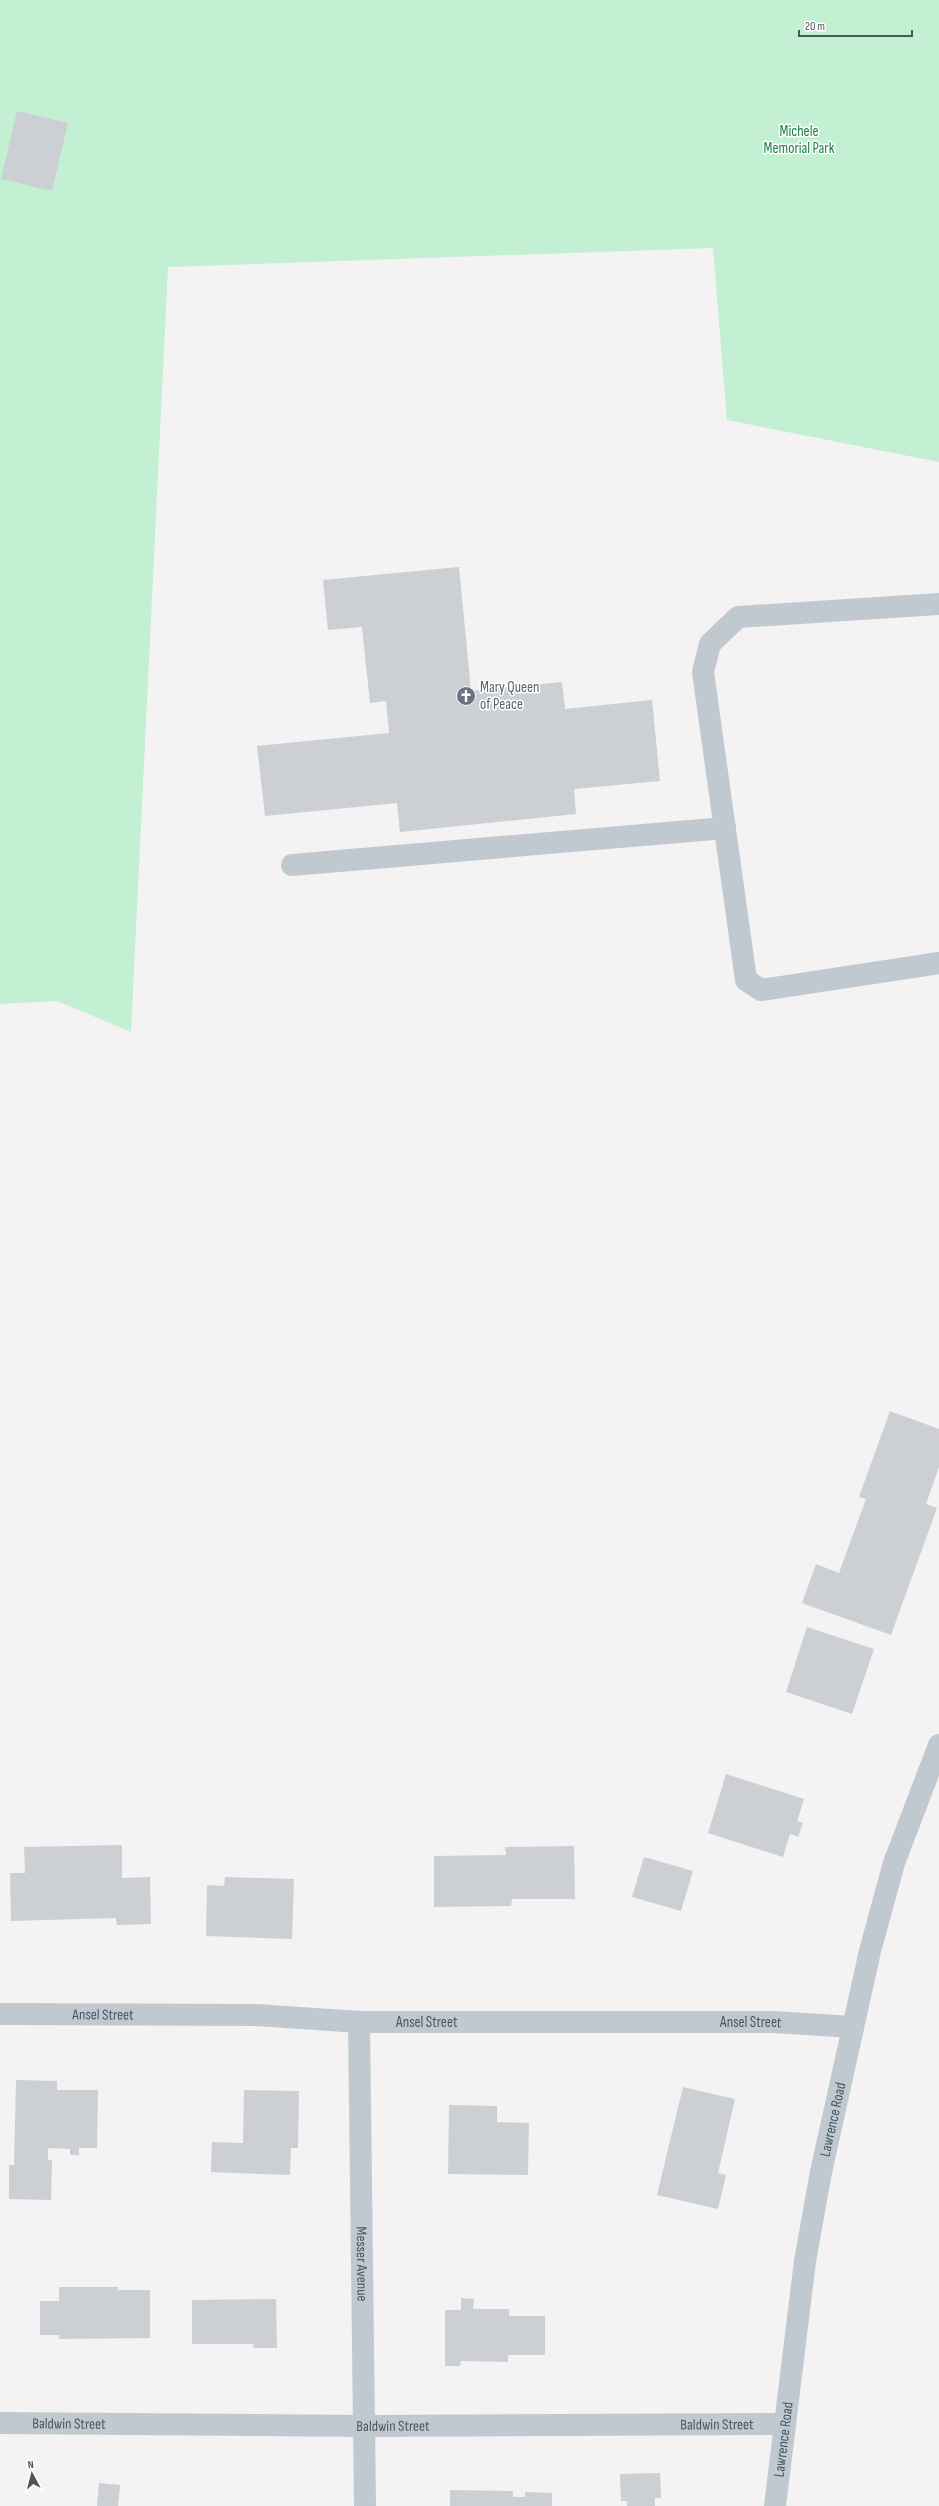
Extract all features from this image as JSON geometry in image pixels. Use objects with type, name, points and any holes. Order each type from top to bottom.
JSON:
[{"type":"street","points":[[939,604],[738,617],[710,644],[703,672],[746,980],[761,990],[939,963]]},
{"type":"street","points":[[292,865],[725,828]]},
{"type":"street","name":"Lawrence Road","points":[[775,2506],[805,2261],[821,2172],[870,1951],[894,1863],[939,1745]]},
{"type":"street","name":"Ansel Street","points":[[0,2014],[257,2015],[359,2022],[774,2022],[853,2027]]},
{"type":"street","name":"Messer Avenue","points":[[359,2022],[365,2506]]},
{"type":"street","name":"Baldwin Street","points":[[0,2423],[365,2426],[785,2424]]},
{"type":"green space","name":"Michele Memorial Park","points":[[0,0],[939,0],[939,462],[727,420],[713,248],[168,267],[131,1032],[57,1001],[0,1004]]},
{"type":"building","points":[[17,111],[68,123],[52,191],[1,179]]},
{"type":"building","name":"Mary Queen of Peace","points":[[459,567],[471,691],[562,682],[565,709],[652,700],[660,781],[574,789],[576,814],[400,832],[397,803],[265,816],[257,746],[389,733],[386,701],[370,703],[362,627],[328,630],[323,580]]},
{"type":"building","points":[[890,1411],[939,1429],[939,1467],[926,1504],[937,1508],[891,1635],[802,1603],[816,1564],[839,1573],[866,1499],[859,1497]]},
{"type":"building","points":[[807,1627],[874,1649],[852,1714],[786,1692]]},
{"type":"building","points":[[726,1774],[804,1799],[797,1821],[803,1823],[798,1837],[790,1834],[783,1857],[708,1833]]},
{"type":"building","points":[[122,1845],[122,1878],[150,1877],[151,1924],[117,1925],[116,1918],[11,1921],[10,1873],[25,1873],[24,1847]]},
{"type":"building","points":[[574,1846],[575,1899],[512,1899],[511,1906],[434,1907],[434,1856],[506,1855],[505,1847]]},
{"type":"building","points":[[644,1857],[693,1871],[681,1911],[632,1897]]},
{"type":"building","points":[[225,1877],[294,1879],[292,1939],[206,1936],[207,1885],[224,1886]]},
{"type":"building","points":[[16,2080],[57,2081],[57,2090],[98,2090],[97,2148],[79,2148],[79,2155],[70,2155],[70,2149],[48,2148],[48,2160],[52,2160],[51,2200],[9,2199],[9,2165],[14,2165]]},
{"type":"building","points":[[683,2087],[735,2099],[718,2173],[726,2175],[718,2209],[657,2195]]},
{"type":"building","points":[[244,2090],[299,2091],[298,2148],[291,2148],[290,2175],[211,2172],[212,2142],[243,2143]]},
{"type":"building","points":[[449,2105],[497,2106],[497,2122],[529,2123],[528,2175],[448,2174]]},
{"type":"building","points":[[59,2287],[118,2287],[118,2290],[150,2290],[150,2338],[59,2339],[59,2335],[40,2335],[40,2301],[59,2301]]},
{"type":"building","points":[[461,2298],[474,2299],[473,2309],[509,2309],[509,2316],[545,2316],[545,2355],[508,2355],[508,2362],[461,2361],[460,2366],[445,2366],[445,2310],[461,2310]]},
{"type":"building","points":[[276,2299],[277,2348],[253,2348],[254,2344],[192,2344],[192,2300]]},
{"type":"building","points":[[660,2473],[661,2498],[655,2498],[655,2506],[627,2506],[627,2501],[621,2501],[620,2474]]},
{"type":"building","points":[[99,2483],[120,2485],[118,2506],[97,2506]]},
{"type":"building","points":[[450,2490],[513,2491],[513,2497],[525,2497],[525,2492],[552,2493],[552,2506],[450,2506]]},
{"type":"place","name":"Mary Queen of Peace","points":[[466,696]]}]
